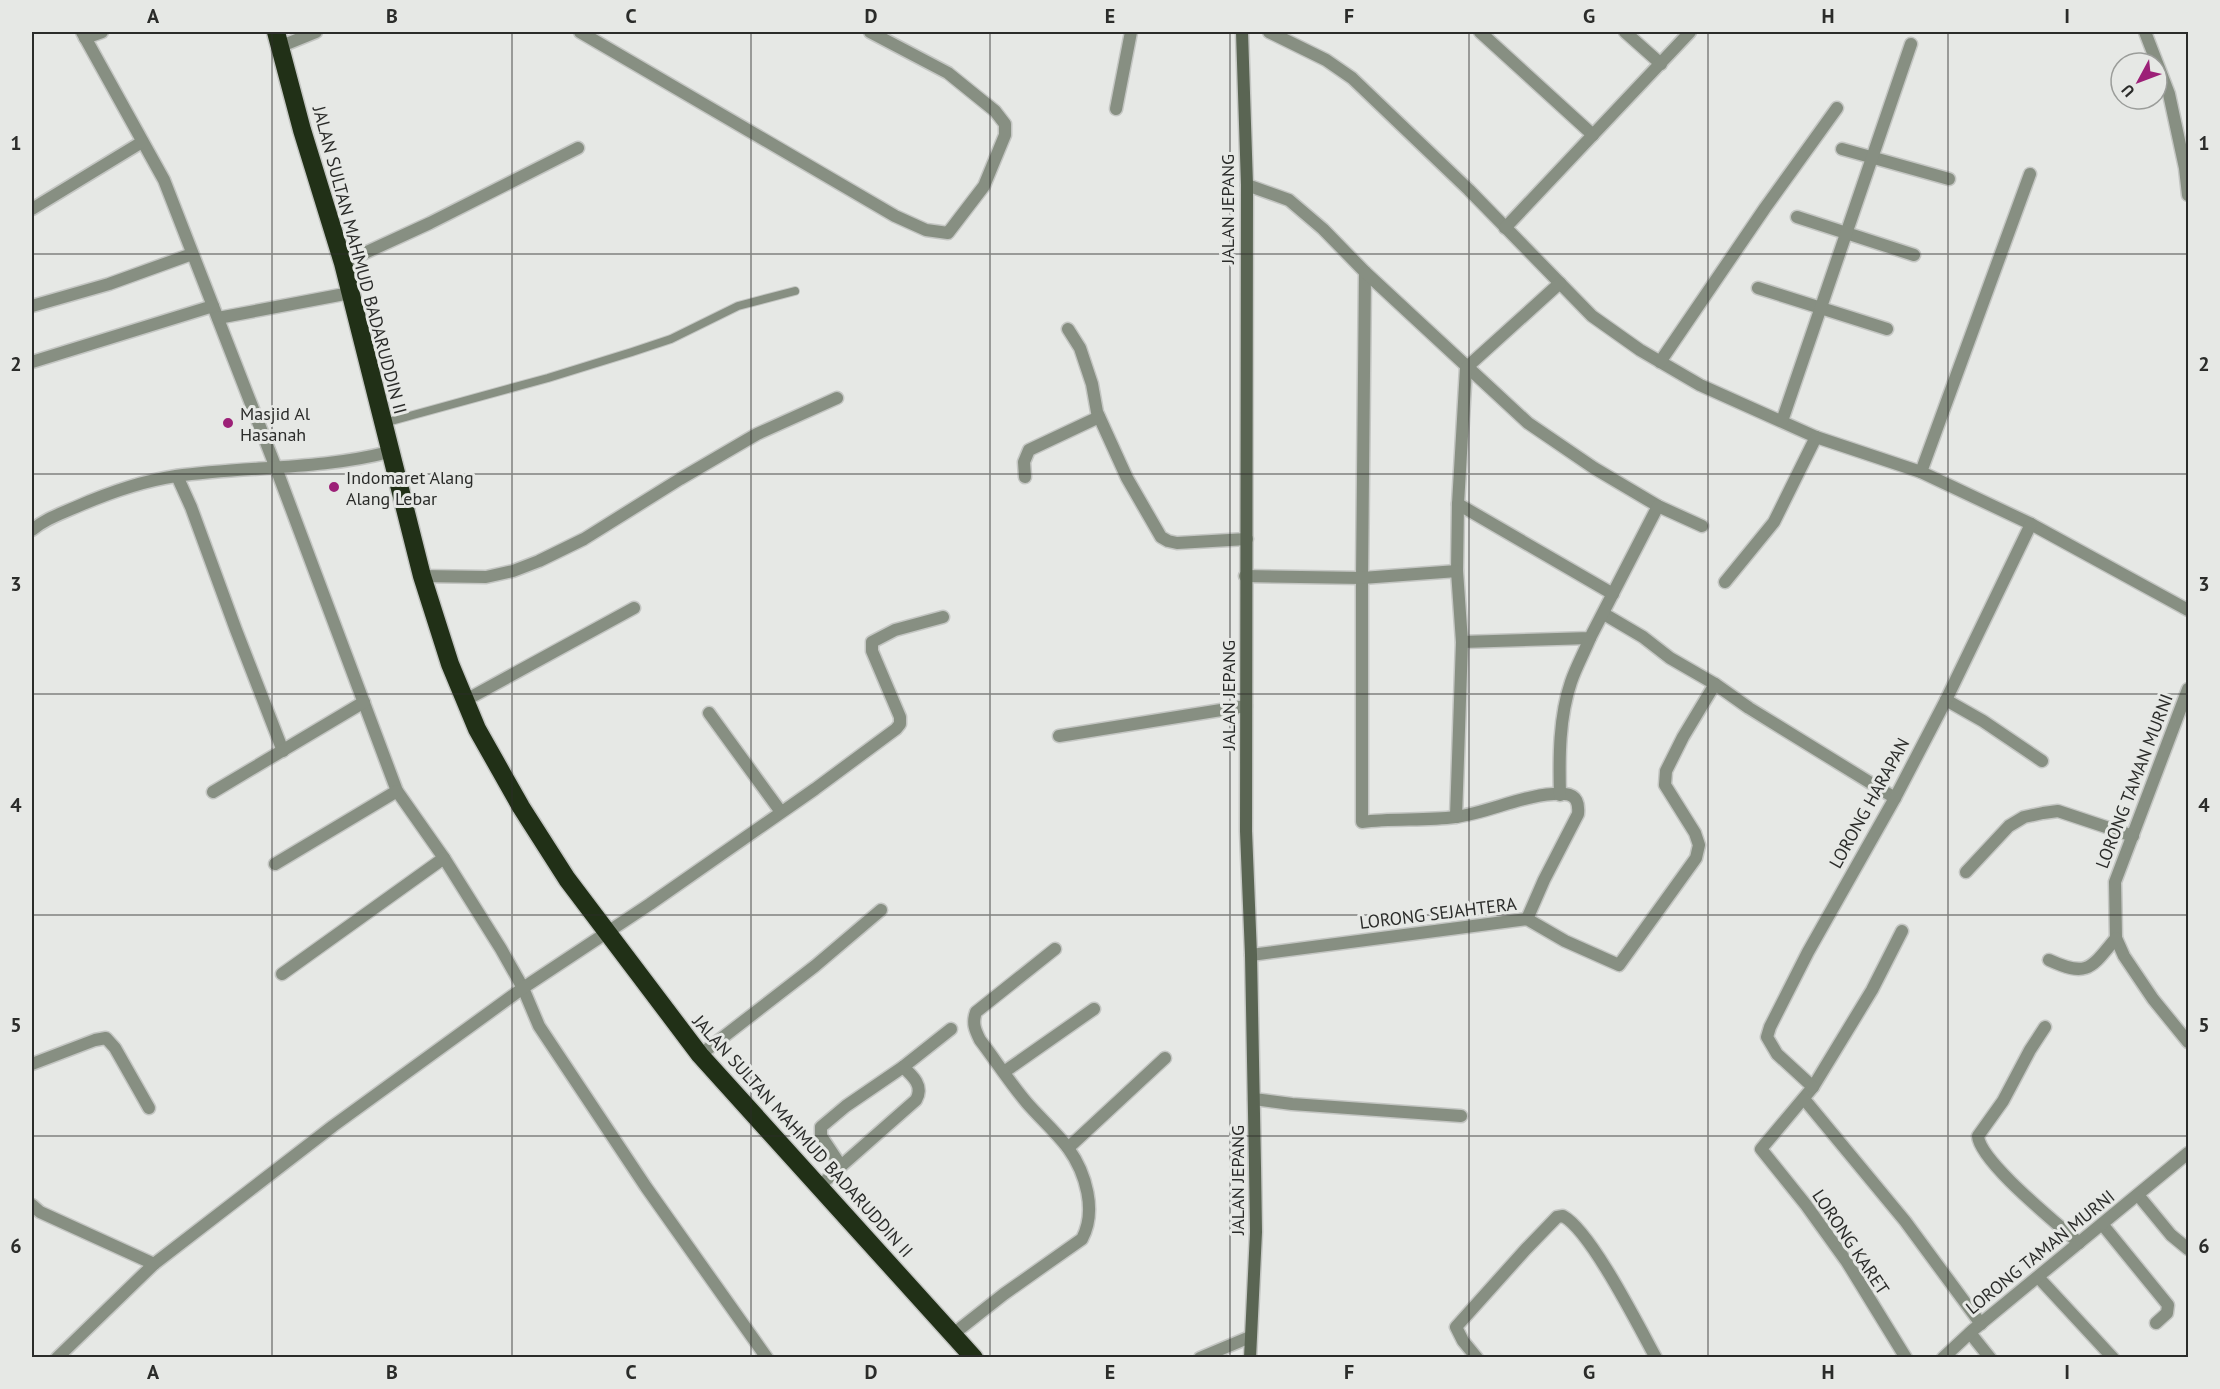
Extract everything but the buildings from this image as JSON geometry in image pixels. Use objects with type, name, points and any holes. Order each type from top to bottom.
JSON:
[{"type":"highway","name":"JALAN SULTAN MAHMUD BADARUDDIN II","points":[[278,39],[343,263],[422,576],[450,664],[477,729],[521,807],[567,879],[700,1055],[974,1358]]},
{"type":"street","points":[[102,32],[83,35],[164,180],[276,468],[397,791],[444,858],[501,949],[546,1035],[646,1186],[767,1358]]},
{"type":"street","points":[[278,39],[316,32]]},
{"type":"street","points":[[580,32],[895,216],[926,230],[948,233],[984,186],[1005,135],[1005,124],[995,111],[948,73],[870,32]]},
{"type":"street","points":[[1116,109],[1131,32]]},
{"type":"street","name":"JALAN JEPANG","points":[[1242,32],[1246,185],[1246,831],[1251,955],[1256,1232],[1250,1358]]},
{"type":"street","points":[[1269,32],[1326,60],[1352,78],[1592,316],[1660,362],[1700,385],[1816,437],[1921,472],[2031,524],[2188,610]]},
{"type":"street","points":[[1480,32],[1593,135]]},
{"type":"street","points":[[1625,32],[1661,64]]},
{"type":"street","points":[[1505,228],[1690,32]]},
{"type":"street","points":[[2145,32],[2169,94],[2185,168],[2188,195]]},
{"type":"street","points":[[1782,421],[1911,44]]},
{"type":"street","points":[[1660,362],[1765,208],[1837,108]]},
{"type":"street","points":[[32,209],[142,142]]},
{"type":"street","points":[[343,263],[430,223],[578,148]]},
{"type":"street","points":[[1842,149],[1949,179]]},
{"type":"street","points":[[1921,472],[2030,174]]},
{"type":"street","points":[[1246,185],[1288,200],[1323,229],[1466,368],[1528,423],[1594,468],[1658,506],[1702,526]]},
{"type":"street","points":[[1797,217],[1914,255]]},
{"type":"street","points":[[32,306],[109,284],[192,254]]},
{"type":"street","points":[[1365,272],[1362,822],[1456,817],[1535,797],[1567,794],[1576,799],[1579,804],[1578,814],[1527,919]]},
{"type":"street","points":[[1456,817],[1462,642],[1457,571],[1458,504],[1466,368],[1560,283]]},
{"type":"street","points":[[1758,288],[1887,329]]},
{"type":"street","points":[[218,318],[350,293]]},
{"type":"street","points":[[32,362],[213,306]]},
{"type":"street","points":[[1068,329],[1080,348],[1092,384],[1099,417],[1127,478],[1161,537],[1168,542],[1177,543],[1247,540]]},
{"type":"street","points":[[422,576],[486,577],[513,571],[539,561],[584,539],[671,484],[757,434],[837,398]]},
{"type":"street","points":[[1025,477],[1024,462],[1029,450],[1099,417]]},
{"type":"street","points":[[1725,582],[1774,522],[1816,437]]},
{"type":"street","points":[[32,530],[40,522],[91,500],[142,483],[177,476],[276,468],[389,452]]},
{"type":"street","points":[[177,476],[192,507],[283,751]]},
{"type":"street","points":[[1458,504],[1613,594]]},
{"type":"street","points":[[1560,795],[1559,769],[1564,711],[1571,682],[1590,638],[1658,506]]},
{"type":"street","name":"LORONG HARAPAN","points":[[1813,1087],[1773,1049],[1767,1037],[1770,1027],[1841,891],[1946,700],[2031,524]]},
{"type":"street","points":[[1245,576],[1362,578],[1457,571]]},
{"type":"street","points":[[464,700],[634,608]]},
{"type":"street","points":[[1604,614],[1894,798]]},
{"type":"street","points":[[57,1358],[154,1264],[333,1126],[523,988],[607,933],[897,729],[900,717],[872,651],[872,642],[895,630],[943,616]]},
{"type":"street","points":[[1462,642],[1590,638]]},
{"type":"street","name":"LORONG SEJAHTERA","points":[[1251,955],[1527,919],[1565,942],[1619,965],[1696,858],[1699,845],[1695,833],[1665,784],[1666,771],[1683,737],[1715,684]]},
{"type":"street","name":"LORONG TAMAN MURNI","points":[[2188,689],[2115,882],[2116,938],[2124,956],[2153,999],[2188,1042]]},
{"type":"street","points":[[1946,700],[1983,721],[2042,761]]},
{"type":"street","points":[[213,792],[364,702]]},
{"type":"street","points":[[1059,736],[1246,706]]},
{"type":"street","points":[[709,713],[781,812]]},
{"type":"street","points":[[275,864],[397,791]]},
{"type":"street","points":[[1966,872],[2009,826],[2024,817],[2058,811],[2133,836]]},
{"type":"street","points":[[282,974],[444,858]]},
{"type":"street","points":[[700,1055],[815,966],[881,910]]},
{"type":"street","points":[[1902,931],[1872,990],[1804,1099],[1905,1221],[1981,1324]]},
{"type":"street","points":[[2049,960],[2068,969],[2078,970],[2098,959],[2116,938]]},
{"type":"street","points":[[952,1335],[1004,1294],[1082,1239],[1087,1226],[1089,1200],[1083,1176],[1068,1148],[1026,1102],[975,1030],[973,1020],[976,1012],[1055,949]]},
{"type":"street","points":[[1004,1072],[1094,1009]]},
{"type":"street","points":[[2045,1027],[2003,1101],[1978,1136],[1989,1159],[2079,1243]]},
{"type":"street","points":[[841,1166],[821,1136],[822,1127],[846,1106],[903,1067],[951,1029]]},
{"type":"street","points":[[32,1064],[106,1038],[115,1048],[149,1108]]},
{"type":"street","points":[[1068,1148],[1165,1058]]},
{"type":"street","points":[[820,1186],[916,1100],[920,1093],[916,1079],[903,1067]]},
{"type":"street","points":[[1254,1099],[1292,1104],[1461,1116]]},
{"type":"street","name":"LORONG KARET","points":[[1804,1099],[1761,1149],[1806,1205],[1847,1262],[1906,1358]]},
{"type":"street","name":"LORONG TAMAN MURNI","points":[[1943,1358],[1970,1333],[2188,1154]]},
{"type":"street","points":[[2138,1195],[2171,1235],[2188,1249]]},
{"type":"street","points":[[34,1212],[154,1264]]},
{"type":"street","points":[[1477,1358],[1463,1341],[1456,1327],[1526,1249],[1557,1217],[1563,1216],[1576,1227],[1594,1251],[1656,1358]]},
{"type":"street","points":[[2102,1224],[2168,1305],[2167,1313],[2156,1323]]},
{"type":"street","points":[[2038,1277],[2113,1358]]},
{"type":"street","points":[[1970,1333],[1990,1358]]},
{"type":"street","points":[[1200,1358],[1250,1337]]},
{"type":"lane","points":[[384,423],[632,352],[671,339],[738,306],[795,291]]},
{"type":"place","name":"Masjid Al Hasanah","points":[[228,423]]},
{"type":"place","name":"Indomaret Alang Alang Lebar","points":[[334,487]]}]
